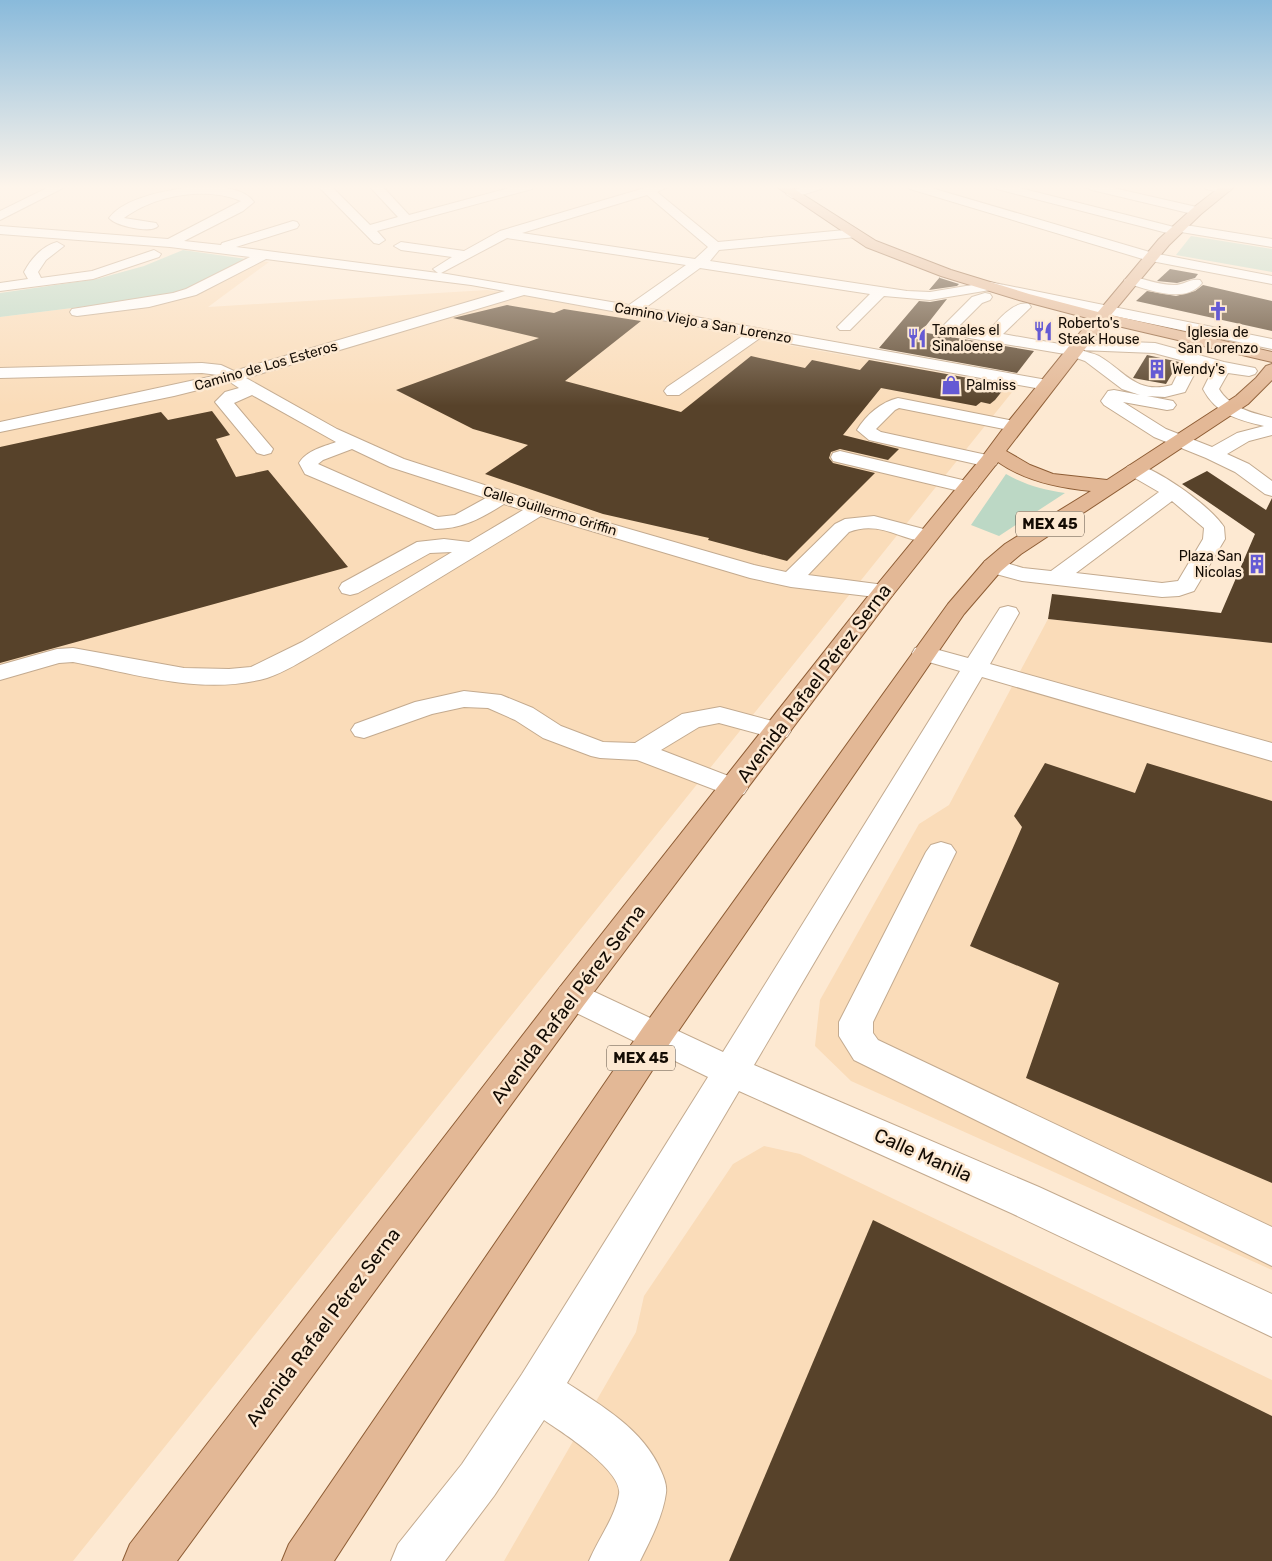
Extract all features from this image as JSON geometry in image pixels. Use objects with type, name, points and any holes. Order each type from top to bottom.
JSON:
[{"type":"main road","points":[[879,260],[968,291]]},
{"type":"main road","points":[[908,260],[1068,324],[1078,345],[1117,334],[1173,336]]},
{"type":"main road","name":"Avenida Rafael Pérez Serna","points":[[147,1561],[572,996],[884,591],[968,487],[989,446],[1014,426],[1130,280],[1148,260]]},
{"type":"main road","points":[[1105,313],[1173,336],[1272,357]]},
{"type":"main road","points":[[1224,347],[1244,357],[1248,363],[1249,372],[1235,404]]},
{"type":"main road","name":"MEX 45","points":[[306,1561],[656,1036],[956,609],[993,566],[1013,549],[1180,442],[1235,404],[1262,382],[1272,369]]},
{"type":"main road","points":[[989,446],[1015,467],[1033,475],[1074,483],[1110,486]]},
{"type":"street","points":[[36,282],[31,272],[38,260]]},
{"type":"street","points":[[0,287],[74,278],[109,271],[139,260]]},
{"type":"street","points":[[78,312],[148,303],[179,296],[191,292],[254,260]]},
{"type":"street","name":"Camino Viejo a San Lorenzo","points":[[303,260],[528,290],[1047,385]]},
{"type":"street","points":[[440,269],[456,260]]},
{"type":"street","points":[[677,260],[880,292],[917,296],[968,291],[987,292],[1272,344]]},
{"type":"street","points":[[632,310],[703,260]]},
{"type":"street","points":[[1166,260],[1272,280]]},
{"type":"street","points":[[1130,280],[1180,290],[1189,288],[1195,283]]},
{"type":"street","name":"Camino de Los Esteros","points":[[0,427],[174,392],[528,290]]},
{"type":"street","points":[[845,327],[880,292]]},
{"type":"street","points":[[987,292],[952,325],[953,328],[961,332],[992,337],[1078,345],[1155,348],[1249,372]]},
{"type":"street","points":[[992,337],[1003,324],[1024,307]]},
{"type":"street","points":[[673,391],[757,333]]},
{"type":"street","points":[[1078,345],[1092,359],[1117,376],[1120,381],[1140,389],[1158,392],[1172,391],[1179,388],[1194,358]]},
{"type":"street","points":[[1117,376],[1129,346]]},
{"type":"street","points":[[1223,366],[1211,390],[1214,396],[1235,404],[1249,417],[1272,423]]},
{"type":"street","name":"Calle Guillermo Griffin","points":[[0,373],[202,368],[221,370],[300,416],[352,443],[397,463],[539,509],[706,559],[791,580],[884,591]]},
{"type":"street","points":[[254,388],[231,396],[224,402],[264,449]]},
{"type":"street","points":[[1167,405],[1114,395],[1110,401],[1160,434],[1213,454],[1242,468],[1272,490]]},
{"type":"street","points":[[989,446],[869,433],[866,430],[879,415],[893,404],[903,404],[1014,426]]},
{"type":"street","points":[[879,415],[989,446]]},
{"type":"street","points":[[1213,454],[1243,437],[1272,430]]},
{"type":"street","points":[[352,443],[316,456],[308,463],[312,470],[435,523],[456,522],[468,518],[502,497]]},
{"type":"street","points":[[840,457],[968,487]]},
{"type":"street","points":[[993,566],[1022,574],[1162,590],[1179,589],[1186,586],[1214,539],[1215,533],[1209,521],[1171,492],[1135,470]]},
{"type":"street","points":[[1057,577],[1171,492]]},
{"type":"street","points":[[0,672],[57,656],[73,655],[205,678],[252,674],[276,665],[310,647],[539,509]]},
{"type":"street","points":[[791,580],[842,528],[851,523],[876,522],[928,536]]},
{"type":"street","points":[[350,588],[425,547],[444,545],[472,549]]},
{"type":"street","points":[[415,1561],[478,1480],[538,1390],[1008,613]]},
{"type":"street","points":[[924,653],[1272,752]]},
{"type":"street","points":[[364,730],[424,708],[464,699],[492,700],[524,714],[552,732],[600,750],[640,752],[734,788]]},
{"type":"street","points":[[640,752],[692,720],[720,715],[778,731]]},
{"type":"street","points":[[941,852],[856,1022],[856,1036],[866,1050],[1272,1247]]},
{"type":"street","name":"Calle Manila","points":[[572,996],[730,1071],[1025,1200],[1272,1316]]},
{"type":"street","points":[[538,1390],[617,1446],[637,1468],[644,1487],[628,1534],[614,1561]]},
{"type":"shaded area","points":[[244,260],[252,260],[269,262],[208,307],[487,290],[548,298],[765,341],[1017,386],[73,1561],[0,1561],[0,317],[177,295]]},
{"type":"shaded area","points":[[1048,619],[1272,643],[1272,1270],[851,1081],[815,1046],[820,1000],[919,824],[949,805]]},
{"type":"shaded area","points":[[764,1146],[800,1154],[1272,1380],[1272,1561],[504,1561],[636,1332],[644,1296],[733,1164]]},
{"type":"green space","points":[[159,260],[244,260],[177,295],[0,317],[0,293],[97,279]]},
{"type":"green space","points":[[1203,260],[1272,260],[1272,272]]},
{"type":"green space","points":[[1006,474],[1035,486],[1065,493],[999,536],[971,525]]},
{"type":"building","points":[[1170,269],[1198,274],[1195,278],[1177,283],[1157,281]]},
{"type":"building","points":[[940,277],[959,284],[957,286],[929,290]]},
{"type":"building","name":"Iglesia de San Lorenzo","points":[[1203,285],[1272,301],[1272,331],[1136,301],[1147,291],[1176,296],[1195,291]]},
{"type":"building","points":[[947,299],[921,332],[1034,351],[1017,373],[879,348],[919,301],[930,302]]},
{"type":"building","points":[[507,305],[554,313],[564,309],[641,321],[565,381],[681,412],[751,356],[805,368],[812,360],[860,370],[869,360],[1007,385],[990,404],[981,402],[976,406],[881,388],[843,435],[899,449],[888,460],[840,449],[831,452],[829,458],[833,463],[875,473],[787,561],[708,540],[709,538],[603,514],[485,474],[528,445],[473,429],[396,390],[539,338],[453,318]]},
{"type":"building","name":"Wendy's","points":[[1147,355],[1179,362],[1166,384],[1133,378]]},
{"type":"building","points":[[212,411],[230,435],[216,439],[236,477],[268,470],[348,567],[0,663],[0,447],[161,412],[168,420]]},
{"type":"building","name":"Plaza San Nicolas","points":[[1207,471],[1266,510],[1272,498],[1272,643],[1048,619],[1052,594],[1221,613],[1255,534],[1182,484]]},
{"type":"building","points":[[1045,763],[1135,793],[1147,763],[1272,801],[1272,1183],[1026,1078],[1059,983],[970,946],[1022,827],[1014,816]]},
{"type":"building","points":[[873,1220],[1272,1416],[1272,1561],[729,1561]]},
{"type":"place","name":"Iglesia de San Lorenzo","points":[[1218,311]]},
{"type":"place","name":"Roberto's Steak House","points":[[1043,331]]},
{"type":"place","name":"Tamales el Sinaloense","points":[[917,338]]},
{"type":"place","name":"Wendy's","points":[[1157,369]]},
{"type":"place","name":"Palmiss","points":[[951,385]]},
{"type":"place","name":"Plaza San Nicolas","points":[[1257,564]]}]
